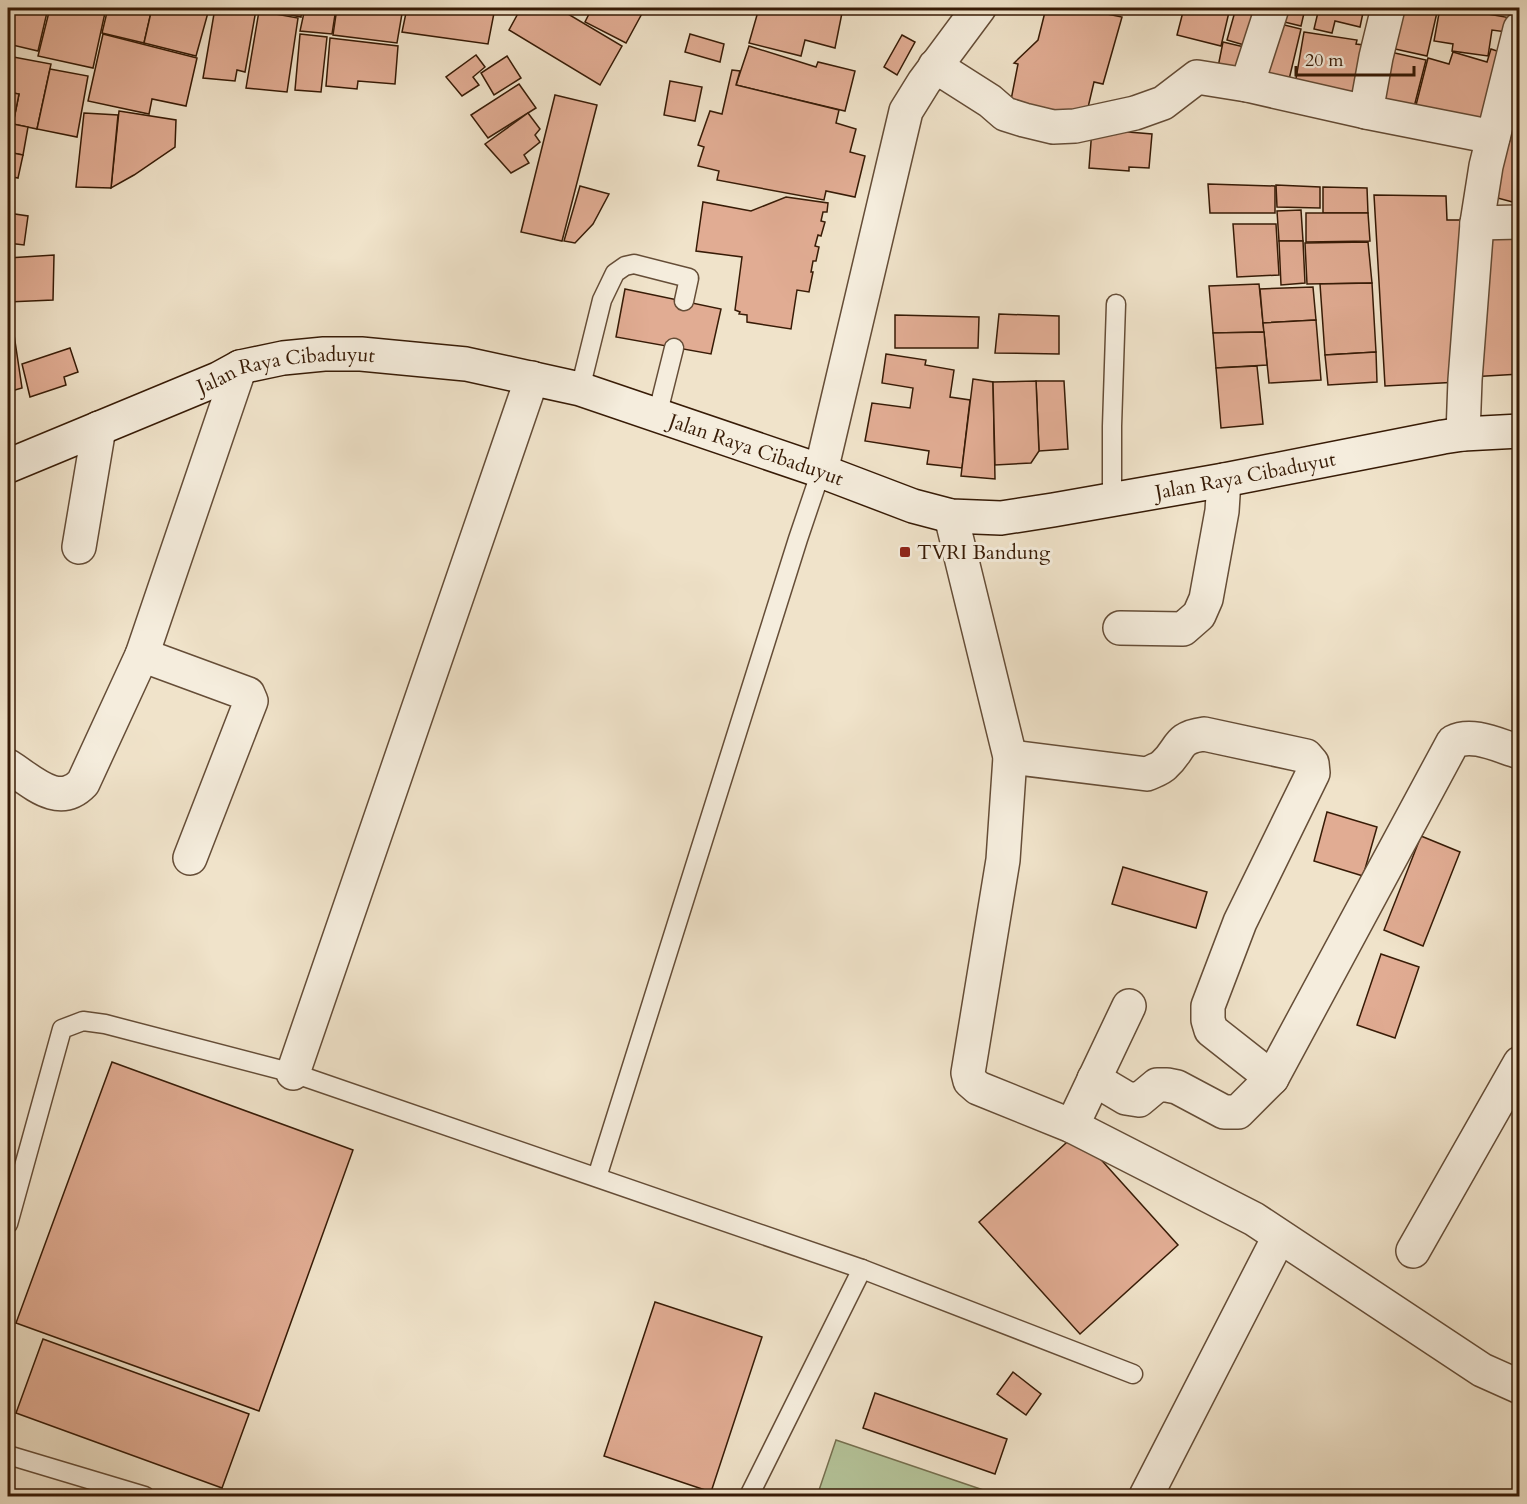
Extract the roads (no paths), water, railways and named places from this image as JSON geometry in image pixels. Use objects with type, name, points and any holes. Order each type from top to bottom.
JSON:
[{"type":"street","points":[[821,471],[906,111],[935,66],[979,8]]},
{"type":"street","points":[[1247,85],[1272,8]]},
{"type":"street","points":[[1366,112],[1388,8]]},
{"type":"street","points":[[1463,434],[1477,224],[1486,166],[1520,29]]},
{"type":"street","points":[[935,66],[990,101],[1005,114],[1053,127],[1075,126],[1135,113],[1163,103],[1197,77],[1247,85],[1366,112],[1493,137]]},
{"type":"street","points":[[1477,224],[1520,222]]},
{"type":"street","name":"Jalan Raya Cibaduyut","points":[[8,466],[240,367],[283,358],[324,354],[361,354],[466,364],[580,389],[821,471],[913,506],[951,516],[1001,518],[1224,480],[1463,434],[1520,431]]},
{"type":"street","points":[[8,766],[54,794],[66,795],[74,792],[83,783],[142,655],[240,367]]},
{"type":"street","points":[[294,1073],[532,378]]},
{"type":"street","points":[[79,547],[99,428]]},
{"type":"street","points":[[1120,628],[1183,629],[1199,615],[1206,599],[1222,511],[1224,480]]},
{"type":"street","points":[[951,516],[1010,757],[1004,860],[968,1073],[970,1081],[978,1088],[1072,1126],[1254,1219],[1482,1370],[1520,1388]]},
{"type":"street","points":[[142,655],[248,694],[251,701],[190,858]]},
{"type":"street","points":[[1010,757],[1147,774],[1164,765],[1183,740],[1204,734],[1306,756],[1312,763],[1313,773],[1240,922],[1208,1006],[1211,1030],[1272,1078]]},
{"type":"street","points":[[1094,1079],[1126,1098],[1139,1100],[1157,1085],[1167,1085],[1177,1087],[1224,1112],[1238,1112],[1272,1078],[1453,742],[1471,737],[1520,752]]},
{"type":"street","points":[[1072,1126],[1129,1006]]},
{"type":"street","points":[[1413,1251],[1520,1063]]},
{"type":"street","points":[[1146,1497],[1279,1237]]},
{"type":"lane","points":[[580,389],[602,300],[615,273],[625,266],[634,264],[689,278],[684,301]]},
{"type":"lane","points":[[1112,500],[1116,304]]},
{"type":"lane","points":[[657,416],[674,348]]},
{"type":"lane","points":[[597,1177],[821,471]]},
{"type":"lane","points":[[8,1224],[62,1029],[83,1021],[105,1024],[294,1073],[862,1269],[1133,1374]]},
{"type":"lane","points":[[749,1497],[862,1269]]},
{"type":"lane","points":[[8,1455],[145,1497]]},
{"type":"place","name":"TVRI Bandung","points":[[905,552]]}]
